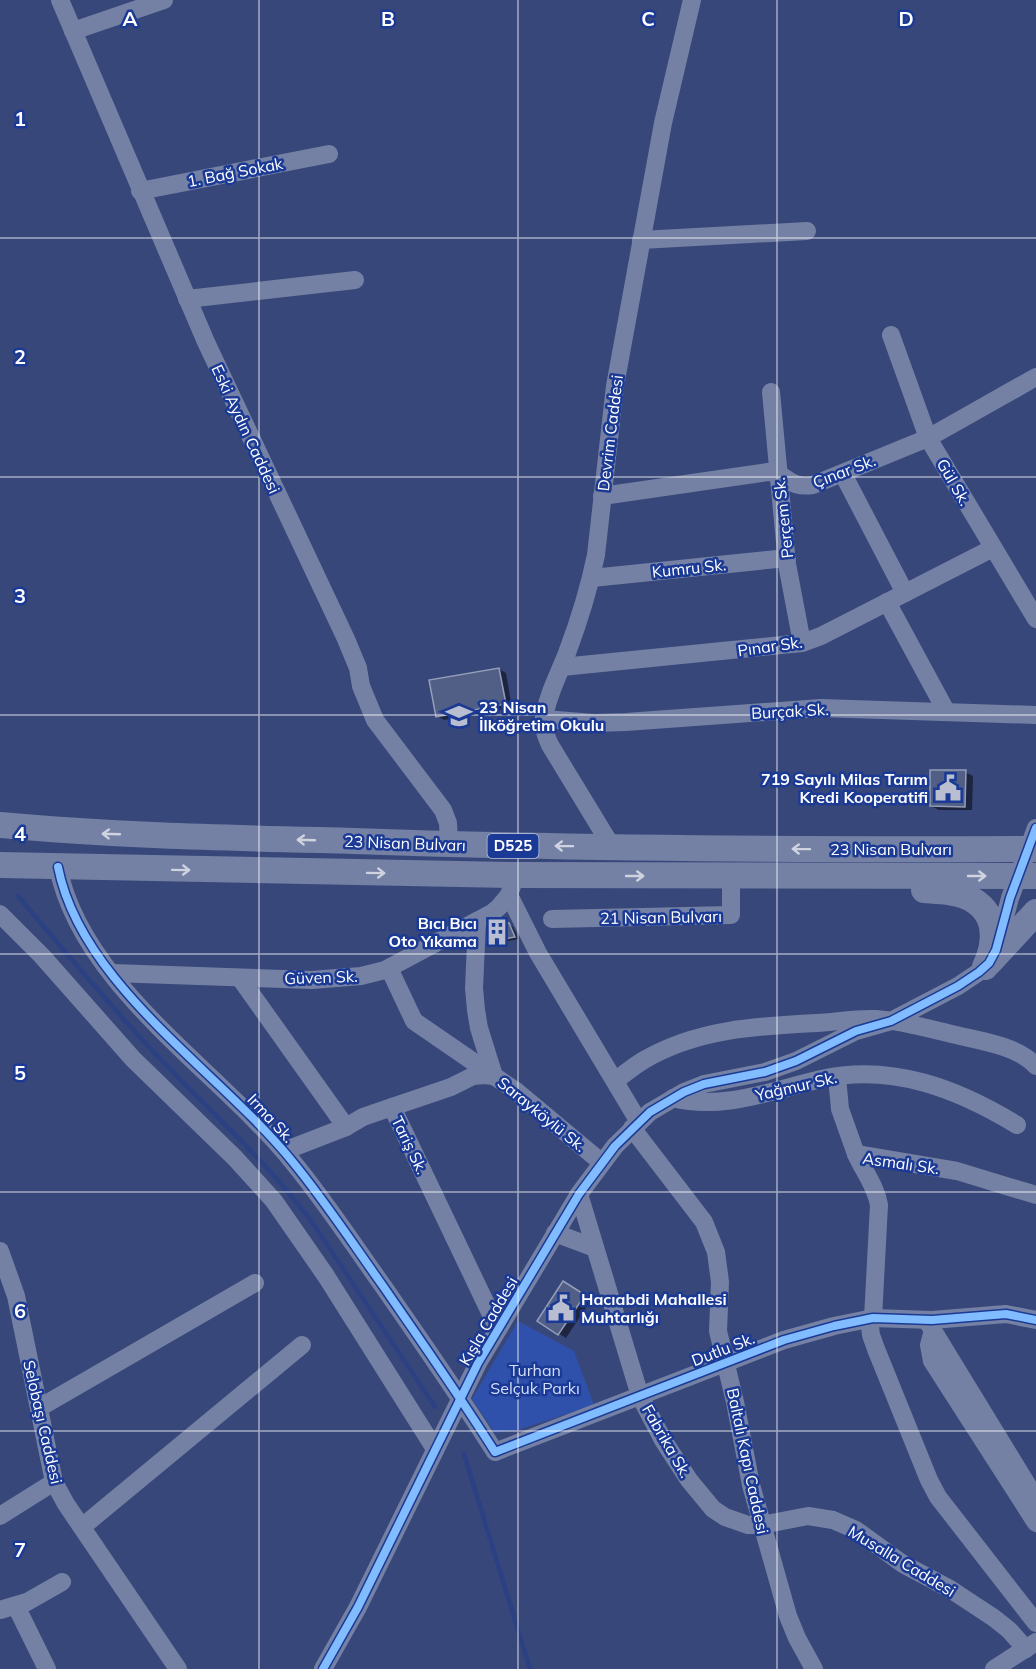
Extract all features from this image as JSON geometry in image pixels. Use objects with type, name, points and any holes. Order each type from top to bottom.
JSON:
[{"type":"highway","name":"23 Nisan Bulvarı","points":[[0,825],[103,834],[612,847],[943,850],[1033,842]]},
{"type":"highway","name":"D525","points":[[0,865],[58,867]]},
{"type":"highway","name":"23 Nisan Bulvarı","points":[[58,867],[511,885],[731,876],[1027,876]]},
{"type":"highway","points":[[817,876],[959,894],[967,897],[987,914],[994,932],[985,967]]},
{"type":"highway","points":[[985,967],[1036,912]]},
{"type":"street","name":"Eski Aydın Caddesi","points":[[60,0],[187,299],[342,628],[375,720],[440,803],[448,823],[449,844]]},
{"type":"street","points":[[73,31],[164,0]]},
{"type":"street","name":"Devrim Caddesi","points":[[544,719],[592,578],[615,386],[663,123],[692,0]]},
{"type":"street","name":"1. Bağ Sokak","points":[[140,190],[329,154]]},
{"type":"street","points":[[641,240],[807,231]]},
{"type":"street","points":[[187,299],[355,280]]},
{"type":"street","name":"Gül Sk.","points":[[891,335],[928,438],[1036,620]]},
{"type":"street","name":"Çınar Sk.","points":[[602,496],[768,472],[778,474],[794,485],[801,487],[813,485],[928,438],[1036,376]]},
{"type":"street","name":"Perçem Sk.","points":[[771,392],[787,558],[802,643]]},
{"type":"street","points":[[843,474],[905,593]]},
{"type":"street","name":"Pınar Sk.","points":[[562,667],[802,643],[821,636],[993,548]]},
{"type":"street","name":"Kumru Sk.","points":[[592,578],[787,558]]},
{"type":"street","points":[[887,602],[946,711]]},
{"type":"street","name":"Burçak Sk.","points":[[544,719],[594,723],[626,722],[821,708],[1036,715]]},
{"type":"street","points":[[544,719],[544,729],[550,745],[612,847]]},
{"type":"street","points":[[985,967],[1000,939],[1010,898],[1027,876],[1033,842]]},
{"type":"street","name":"Irma Sk.","points":[[58,867],[65,896],[88,942],[164,1034],[256,1121],[284,1151],[318,1194],[460,1397]]},
{"type":"street","name":"21 Nisan Bulvarı","points":[[552,919],[731,915],[731,876]]},
{"type":"street","points":[[511,885],[538,953],[615,1081],[635,1125]]},
{"type":"street","name":"Güven Sk.","points":[[112,973],[336,979],[373,974],[389,968],[500,907],[511,885]]},
{"type":"street","points":[[0,914],[42,956],[141,1067],[235,1158],[274,1201],[326,1276],[435,1449]]},
{"type":"street","name":"Sarayköylü Sk.","points":[[477,921],[474,988],[476,1010],[478,1028],[494,1076],[516,1091],[601,1162]]},
{"type":"street","name":"Kışla Caddesi","points":[[323,1669],[358,1607],[460,1397],[498,1329],[579,1194],[601,1162],[635,1125],[650,1112],[673,1098],[704,1084],[782,1067],[856,1031],[891,1021],[958,986],[985,967]]},
{"type":"street","points":[[389,968],[414,1021],[494,1076]]},
{"type":"street","points":[[240,978],[346,1127]]},
{"type":"street","points":[[615,1081],[644,1060],[698,1037],[770,1025],[857,1019],[891,1021],[976,1040],[1014,1052],[1036,1066]]},
{"type":"street","name":"Yağmur Sk.","points":[[673,1098],[692,1103],[710,1103],[762,1095],[837,1077],[884,1075],[914,1079],[960,1094],[984,1105],[1017,1125]]},
{"type":"street","points":[[392,1107],[451,1088],[474,1076],[494,1076]]},
{"type":"street","points":[[837,1077],[840,1110],[856,1155]]},
{"type":"street","name":"Tariş Sk.","points":[[284,1151],[392,1107],[498,1329]]},
{"type":"street","name":"Baltalı Kapı Caddesi","points":[[635,1125],[704,1222],[709,1233],[719,1266],[718,1331],[751,1485],[788,1616],[814,1669]]},
{"type":"street","name":"Asmalı Sk.","points":[[856,1155],[957,1171],[1036,1195]]},
{"type":"street","name":"Asmalı Sk.","points":[[856,1155],[877,1194],[879,1205],[871,1319],[871,1335],[876,1349],[938,1497],[1036,1623]]},
{"type":"street","name":"Fabrika Sk.","points":[[579,1194],[640,1396],[663,1440],[689,1480],[713,1509],[738,1522],[762,1525]]},
{"type":"street","points":[[555,1233],[595,1248]]},
{"type":"street","name":"Selobaşı Caddesi","points":[[0,1251],[16,1296],[54,1482],[66,1504],[178,1669]]},
{"type":"street","points":[[39,1408],[255,1283]]},
{"type":"street","name":"Dutlu Sk.","points":[[460,1397],[495,1452],[805,1333],[871,1319],[930,1325],[1006,1314],[1036,1320]]},
{"type":"street","points":[[930,1325],[1036,1499]]},
{"type":"street","points":[[930,1325],[929,1345],[932,1361],[1036,1523]]},
{"type":"street","points":[[82,1527],[302,1345]]},
{"type":"street","points":[[0,1516],[54,1482]]},
{"type":"street","name":"Musalla Caddesi","points":[[762,1525],[808,1516],[833,1520],[856,1530],[903,1564],[951,1589],[1031,1646]]},
{"type":"street","points":[[46,1669],[5,1606],[42,1594],[62,1582]]},
{"type":"street","points":[[994,1669],[1031,1646]]},
{"type":"green space","name":"Turhan Selçuk Parkı","points":[[518,1321],[574,1351],[594,1405],[518,1430],[495,1433],[472,1399]]},
{"type":"building","points":[[499,668],[506,704],[436,717],[429,680]]},
{"type":"building","name":"719 Sayılı Milas Tarım Kredi Kooperatifi","points":[[930,770],[966,770],[965,807],[930,806]]},
{"type":"building","name":"Bıcı Bıcı Oto Yıkama","points":[[509,923],[515,937],[487,942],[488,928]]},
{"type":"building","name":"Hacıabdi Mahallesi Muhtarlığı","points":[[563,1281],[585,1295],[558,1335],[537,1321]]},
{"type":"waterway","points":[[18,896],[133,1029],[170,1070],[254,1154],[312,1222],[435,1407]]},
{"type":"waterway","points":[[464,1454],[530,1669]]},
{"type":"cycle path","points":[[323,1669],[358,1607],[478,1363],[579,1194],[615,1146],[650,1112],[684,1092],[704,1084],[765,1072],[796,1061],[856,1031],[891,1021],[958,986],[979,972],[989,963],[996,950],[1010,898],[1036,828]]},
{"type":"cycle path","points":[[58,867],[72,910],[94,950],[123,988],[156,1024],[262,1127],[304,1176],[454,1389],[495,1452],[784,1340],[834,1326],[873,1318],[932,1320],[1006,1314],[1036,1320]]},
{"type":"place","name":"23 Nisan İlköğretim Okulu","points":[[459,716]]},
{"type":"place","name":"719 Sayılı Milas Tarım Kredi Kooperatifi","points":[[948,788]]},
{"type":"place","name":"Bıcı Bıcı Oto Yıkama","points":[[497,932]]},
{"type":"place","name":"Hacıabdi Mahallesi Muhtarlığı","points":[[561,1308]]}]
